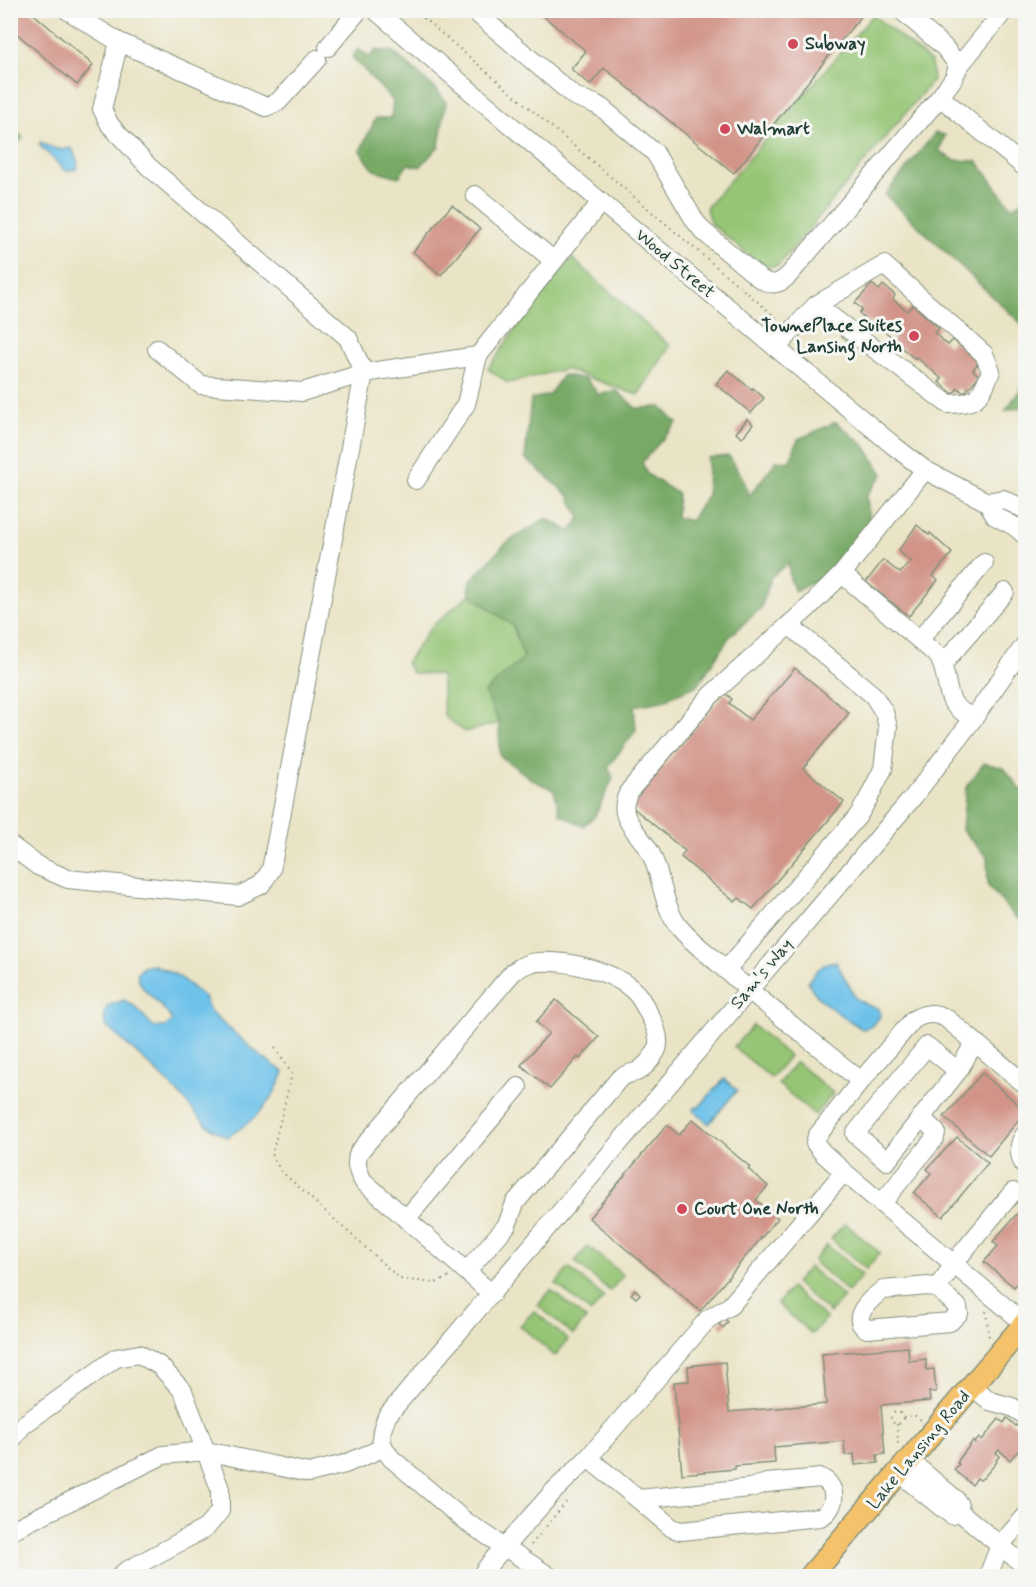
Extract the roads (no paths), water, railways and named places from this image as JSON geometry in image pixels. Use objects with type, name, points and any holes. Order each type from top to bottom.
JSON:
[{"type":"main road","name":"Lake Lansing Road","points":[[811,1576],[902,1460],[972,1386],[1025,1322]]},
{"type":"street","points":[[67,10],[119,42],[266,107],[278,102],[359,10]]},
{"type":"street","name":"Wood Street","points":[[375,10],[601,202],[925,470],[987,502],[995,516],[1014,525],[1026,536]]},
{"type":"street","points":[[477,10],[480,16],[574,96],[602,108],[655,153],[703,231],[766,283],[774,284],[788,276],[940,97],[959,66],[1005,10]]},
{"type":"street","points":[[901,10],[944,47],[959,66]]},
{"type":"street","points":[[10,845],[38,866],[68,879],[238,896],[261,885],[271,870],[364,373],[348,338],[148,166],[110,125],[102,109],[119,42]]},
{"type":"street","points":[[940,97],[1026,168]]},
{"type":"street","points":[[476,195],[554,261]]},
{"type":"street","points":[[416,480],[466,404],[478,356],[601,202]]},
{"type":"street","points":[[776,348],[816,305],[885,265],[984,354],[991,371],[983,392],[968,403],[948,404],[816,305]]},
{"type":"street","points":[[157,349],[201,385],[302,392],[364,373],[478,356]]},
{"type":"street","points":[[861,1081],[684,933],[675,921],[652,856],[626,819],[624,800],[711,695],[842,574],[925,470]]},
{"type":"street","name":"Wood Street","points":[[987,502],[1004,499],[1026,510]]},
{"type":"street","points":[[920,639],[984,563]]},
{"type":"street","points":[[842,574],[938,656],[943,664],[951,700],[958,709],[973,719]]},
{"type":"street","points":[[943,664],[1005,592]]},
{"type":"street","points":[[726,970],[858,816],[883,769],[888,727],[881,704],[789,625]]},
{"type":"street","name":"Sam's Way","points":[[383,1448],[380,1431],[387,1416],[914,796],[973,719],[1024,641]]},
{"type":"street","points":[[467,1271],[507,1225],[515,1203],[619,1079],[643,1068],[657,1052],[656,1030],[645,1005],[636,993],[593,968],[538,962],[524,965],[513,972],[359,1152],[356,1161],[363,1181],[492,1294]]},
{"type":"street","points":[[1025,1322],[844,1172],[815,1143],[817,1136],[861,1081],[913,1020],[923,1014],[935,1013],[946,1018],[1026,1085]]},
{"type":"street","points":[[887,1161],[958,1071],[975,1042]]},
{"type":"street","points":[[904,1176],[855,1134],[927,1046],[958,1071]]},
{"type":"street","points":[[406,1219],[518,1087]]},
{"type":"street","points":[[882,1203],[935,1138],[936,1132],[921,1118]]},
{"type":"street","points":[[1026,1132],[1019,1145],[1020,1156],[1026,1168]]},
{"type":"street","points":[[481,1576],[553,1492],[588,1458],[708,1319],[730,1306],[844,1172]]},
{"type":"street","points":[[937,1288],[1013,1192]]},
{"type":"street","points":[[928,1286],[937,1288],[958,1307],[959,1313],[950,1322],[867,1329],[861,1326],[858,1320],[859,1315],[883,1290],[928,1286]]},
{"type":"street","points":[[10,1442],[23,1425],[116,1358],[139,1354],[160,1366],[183,1391],[220,1489],[220,1511],[206,1528],[120,1576]]},
{"type":"street","points":[[972,1386],[990,1401],[1012,1407],[1026,1416]]},
{"type":"street","points":[[10,1531],[163,1455],[206,1451],[309,1473],[345,1464],[383,1448],[392,1459],[465,1521],[504,1548],[528,1553],[549,1576]]},
{"type":"street","points":[[588,1458],[672,1527],[681,1531],[820,1517],[825,1515],[834,1500],[832,1488],[826,1480],[821,1478],[766,1483],[750,1488],[638,1498]]},
{"type":"street","points":[[902,1460],[946,1511],[952,1515],[960,1512],[1026,1567]]},
{"type":"street","points":[[988,1576],[1000,1545],[1026,1516]]},
{"type":"street","points":[[528,1553],[539,1576]]},
{"type":"water","points":[[41,142],[56,149],[72,148],[78,163],[77,169],[66,171],[39,145]]},
{"type":"water","points":[[829,962],[836,962],[855,998],[879,1009],[880,1017],[870,1027],[862,1029],[831,1008],[812,989],[808,981],[817,970]]},
{"type":"water","points":[[154,965],[178,976],[204,997],[210,1012],[262,1057],[284,1072],[269,1101],[262,1109],[227,1137],[206,1123],[162,1077],[105,1025],[104,1015],[107,1006],[124,1000],[134,1006],[154,1027],[165,1027],[172,1021],[139,981],[137,974],[143,967]]},
{"type":"water","points":[[724,1079],[737,1090],[709,1124],[693,1110],[698,1108]]},
{"type":"place","name":"Subway","points":[[793,44]]},
{"type":"place","name":"Walmart","points":[[725,129]]},
{"type":"place","name":"TownePlace Suites Lansing North","points":[[914,336]]},
{"type":"place","name":"Court One North","points":[[682,1209]]}]
